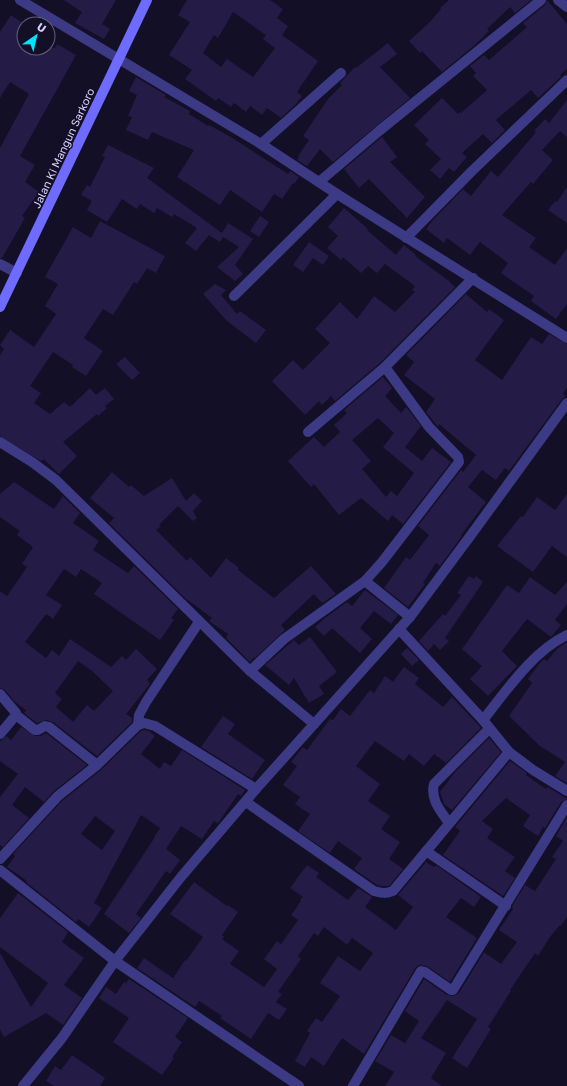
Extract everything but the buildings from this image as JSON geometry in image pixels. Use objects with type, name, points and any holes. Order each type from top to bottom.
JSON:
[{"type":"main road","name":"Jalan Ki Mangun Sarkoro","points":[[0,307],[146,0]]},
{"type":"street","points":[[20,0],[261,144],[406,238],[473,278],[567,338]]},
{"type":"street","points":[[319,182],[541,0]]},
{"type":"street","points":[[558,0],[567,7]]},
{"type":"street","points":[[261,144],[341,73]]},
{"type":"street","points":[[406,238],[472,171],[567,80]]},
{"type":"street","points":[[234,296],[337,194]]},
{"type":"street","points":[[0,264],[17,273]]},
{"type":"street","points":[[308,432],[385,367],[473,278]]},
{"type":"street","points":[[250,671],[284,639],[365,581],[382,562],[455,467],[459,459],[429,427],[385,367]]},
{"type":"street","points":[[23,1086],[62,1038],[114,961],[181,877],[256,789],[410,616],[471,535],[567,402]]},
{"type":"street","points":[[0,442],[32,462],[56,480],[250,671],[314,724]]},
{"type":"street","points":[[365,581],[410,616]]},
{"type":"street","points":[[138,725],[139,715],[146,702],[199,622]]},
{"type":"street","points":[[398,629],[483,720],[509,752],[523,763],[567,791]]},
{"type":"street","points":[[483,720],[528,665],[543,650],[567,635]]},
{"type":"street","points":[[0,694],[14,709],[16,715],[35,730],[45,726],[49,727],[97,765]]},
{"type":"street","points":[[0,734],[16,715]]},
{"type":"street","points":[[0,859],[58,796],[97,765],[138,725],[144,723],[155,726],[256,789]]},
{"type":"street","points":[[449,824],[433,799],[432,792],[434,784],[490,728]]},
{"type":"street","points":[[246,802],[374,891],[389,893],[509,752]]},
{"type":"street","points":[[353,1086],[421,971],[425,972],[451,990],[454,990],[567,805]]},
{"type":"street","points":[[426,851],[506,906]]},
{"type":"street","points":[[0,870],[114,961],[300,1086]]}]
